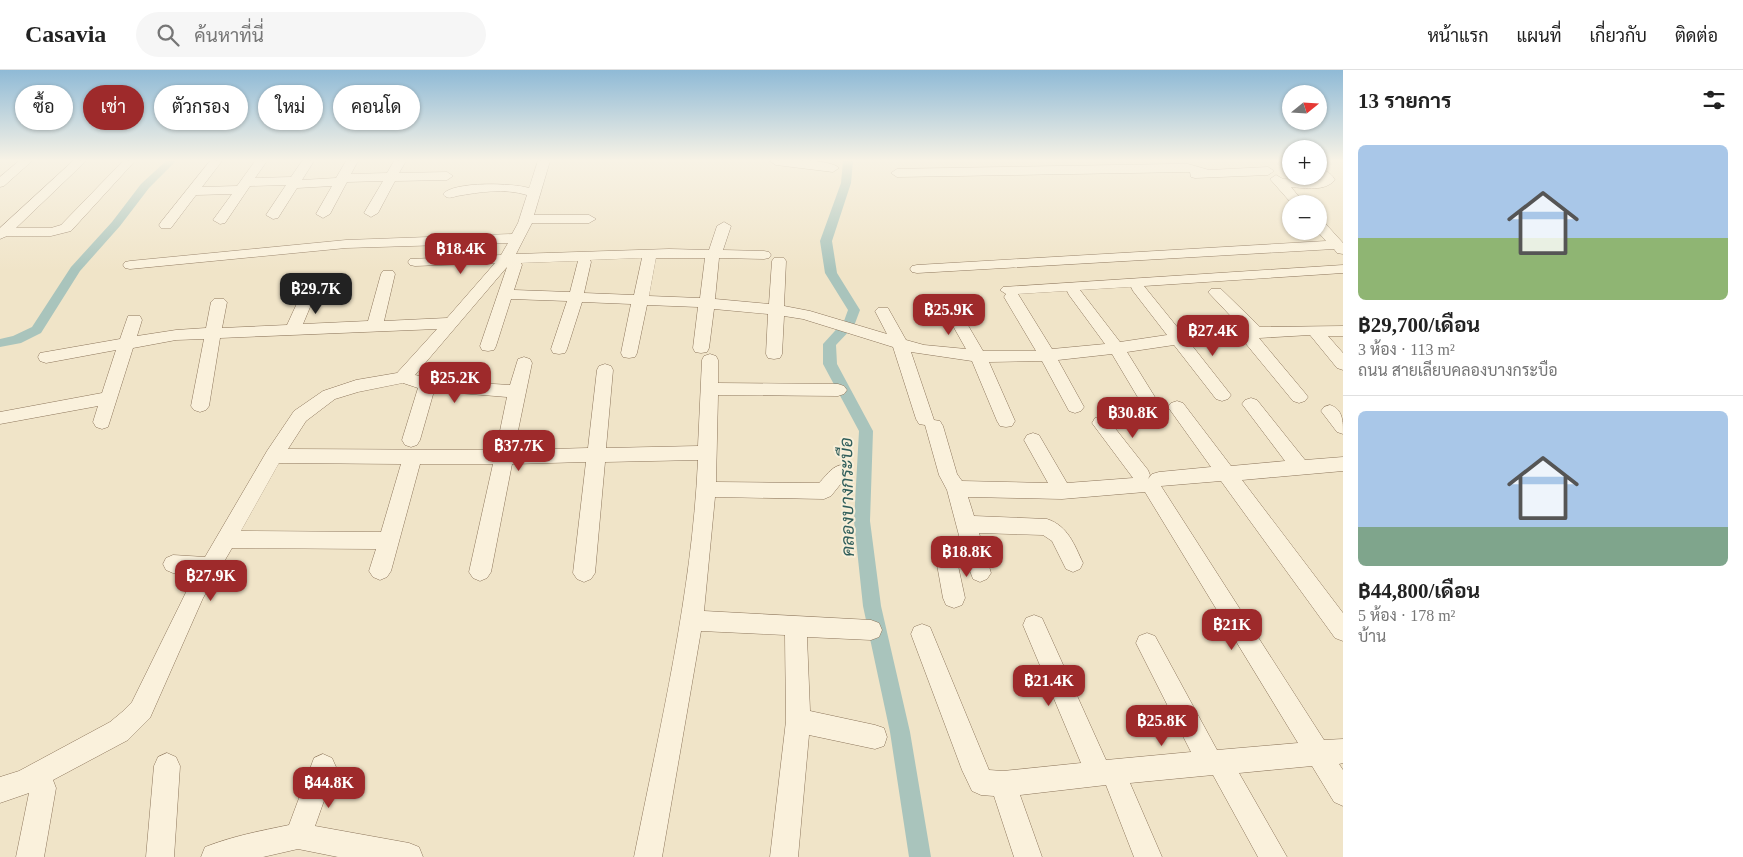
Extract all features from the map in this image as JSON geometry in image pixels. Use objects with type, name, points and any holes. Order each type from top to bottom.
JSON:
[{"type":"street","points":[[2,234],[40,198]]},
{"type":"street","points":[[2,234],[52,232],[66,228],[94,198]]},
{"type":"street","points":[[166,225],[186,198]]},
{"type":"street","points":[[220,220],[235,198]]},
{"type":"street","points":[[273,215],[285,198]]},
{"type":"street","points":[[323,214],[332,198]]},
{"type":"street","points":[[371,213],[379,198]]},
{"type":"street","points":[[488,346],[505,294],[510,262],[527,219],[533,198]]},
{"type":"street","points":[[527,219],[588,219]]},
{"type":"street","points":[[648,857],[692,620],[706,489],[710,389],[705,354],[706,303],[714,256],[724,226]]},
{"type":"street","points":[[1327,234],[1340,248]]},
{"type":"street","points":[[130,265],[346,244],[518,238]]},
{"type":"street","points":[[918,269],[1340,248]]},
{"type":"street","points":[[415,262],[510,262],[615,254],[764,255]]},
{"type":"street","points":[[629,353],[642,300],[649,257]]},
{"type":"street","points":[[774,354],[779,261]]},
{"type":"street","points":[[0,790],[24,782],[119,731],[132,721],[141,710],[195,593],[274,456],[300,416],[329,395],[356,386],[392,381],[403,377],[450,323],[510,262]]},
{"type":"street","points":[[559,349],[576,297],[584,262]]},
{"type":"street","points":[[1075,407],[1048,355],[1010,293],[1343,269]]},
{"type":"street","points":[[375,326],[388,274]]},
{"type":"street","points":[[293,330],[311,288]]},
{"type":"street","points":[[1138,288],[1222,395]]},
{"type":"street","points":[[1074,292],[1116,348],[1149,402]]},
{"type":"street","points":[[1216,292],[1251,333],[1299,397]]},
{"type":"street","points":[[505,294],[706,303],[776,310],[819,319],[924,350],[1002,357],[1048,355],[1179,339],[1341,328]]},
{"type":"street","points":[[947,301],[978,356],[1006,421]]},
{"type":"street","points":[[200,406],[219,302]]},
{"type":"street","points":[[883,311],[900,344],[930,422],[948,476],[956,489],[980,573]]},
{"type":"street","points":[[102,422],[134,320]]},
{"type":"street","points":[[46,357],[176,335],[450,323]]},
{"type":"street","points":[[1314,330],[1343,364]]},
{"type":"street","points":[[480,572],[524,363]]},
{"type":"street","points":[[584,574],[605,370]]},
{"type":"street","points":[[403,377],[412,381],[457,388],[517,392]]},
{"type":"street","points":[[380,571],[428,384]]},
{"type":"street","points":[[710,389],[838,390]]},
{"type":"street","points":[[0,418],[110,398]]},
{"type":"street","points":[[1251,404],[1301,468]]},
{"type":"street","points":[[1177,407],[1343,631]]},
{"type":"street","points":[[1330,411],[1343,427]]},
{"type":"street","points":[[1102,423],[1130,463],[1150,482],[1343,793]]},
{"type":"street","points":[[1033,440],[1062,491]]},
{"type":"street","points":[[274,456],[412,448],[504,457],[707,453]]},
{"type":"street","points":[[956,489],[1062,491],[1226,473],[1343,464]]},
{"type":"street","points":[[706,489],[824,491],[842,471]]},
{"type":"street","points":[[966,524],[1047,527],[1059,535],[1073,563]]},
{"type":"street","points":[[225,539],[389,541]]},
{"type":"street","points":[[954,598],[946,559],[952,553],[973,551]]},
{"type":"street","points":[[174,564],[210,566]]},
{"type":"street","points":[[692,620],[871,630]]},
{"type":"street","points":[[784,857],[798,721],[796,625]]},
{"type":"street","points":[[1034,625],[1148,857]]},
{"type":"street","points":[[922,634],[978,779],[984,782],[1003,784],[1343,751]]},
{"type":"street","points":[[1148,643],[1215,762],[1273,857]]},
{"type":"street","points":[[798,721],[875,737]]},
{"type":"street","points":[[160,857],[167,766]]},
{"type":"street","points":[[298,836],[323,767]]},
{"type":"street","points":[[1003,784],[1028,857]]},
{"type":"street","points":[[30,857],[43,788]]},
{"type":"street","points":[[228,854],[298,836],[397,856]]},
{"type":"waterway","points":[[0,343],[16,340],[37,330],[75,269],[116,224],[136,198]]},
{"type":"waterway","name":"คลองบางกระบือ","points":[[841,198],[826,241],[831,273],[854,310],[850,323],[829,344],[830,364],[866,431],[862,521],[872,606],[900,732],[920,857]]}]
